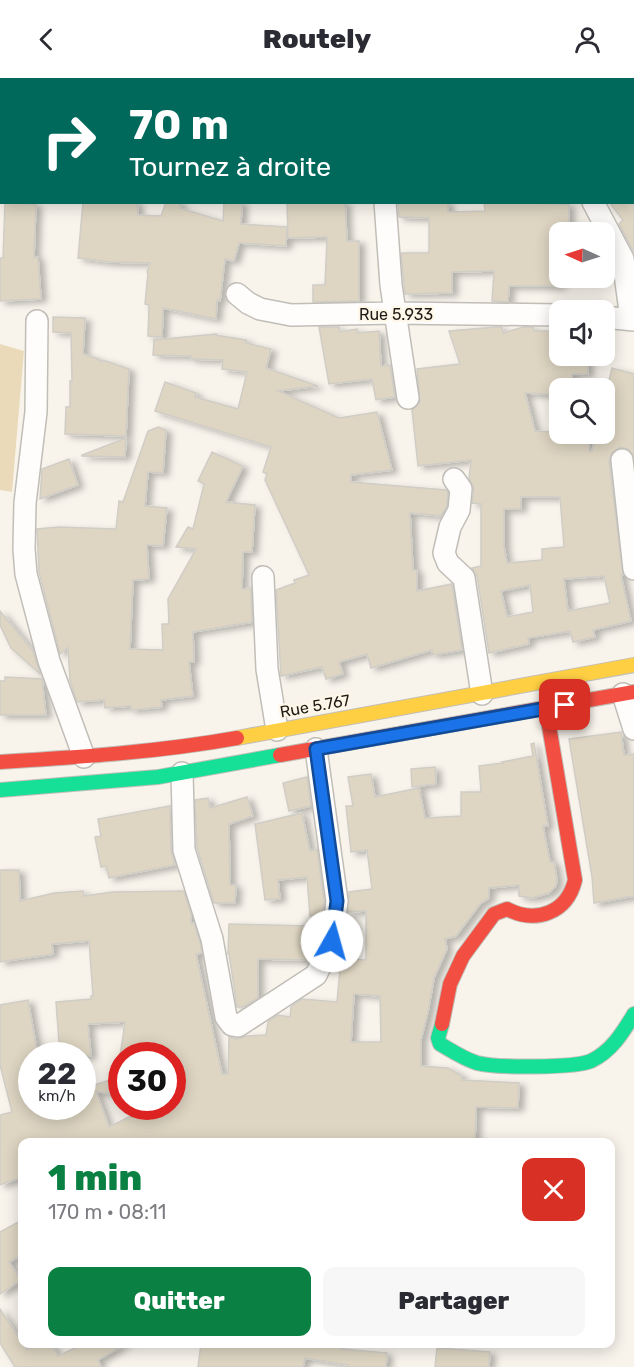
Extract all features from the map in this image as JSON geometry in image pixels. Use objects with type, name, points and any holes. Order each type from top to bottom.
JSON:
[{"type":"main road","name":"Rue 5.767","points":[[0,762],[84,758],[196,745],[634,665]]},
{"type":"main road","points":[[0,790],[158,777],[628,693]]},
{"type":"main road","points":[[546,708],[575,880],[571,895],[553,913],[527,916],[514,914],[507,909],[494,914],[463,956],[454,976],[438,1038],[440,1044],[480,1064],[563,1066],[591,1061],[619,1040],[634,1014]]},
{"type":"street","points":[[385,204],[395,313],[408,398]]},
{"type":"street","points":[[594,204],[623,259],[633,319],[615,318]]},
{"type":"street","name":"Rue 5.933","points":[[237,294],[260,309],[291,315],[395,313],[549,315]]},
{"type":"street","points":[[37,321],[36,412],[25,503],[26,574],[50,661],[84,758]]},
{"type":"street","points":[[622,460],[634,569]]},
{"type":"street","points":[[454,479],[461,489],[459,510],[450,527],[444,553],[448,563],[464,578],[482,694]]},
{"type":"street","points":[[263,577],[267,669],[277,730]]},
{"type":"street","points":[[628,693],[634,729]]},
{"type":"street","points":[[182,773],[184,850],[212,939],[224,1011],[232,1025],[238,1026],[316,975],[332,941],[337,901],[316,749]]},
{"type":"shaded area","points":[[0,344],[24,351],[12,492],[0,490]]},
{"type":"building","points":[[5,204],[36,204],[34,257],[38,257],[41,299],[0,301],[0,258],[3,258]]},
{"type":"building","points":[[83,204],[137,204],[138,215],[161,216],[165,204],[180,204],[179,208],[223,221],[224,204],[242,204],[241,224],[287,227],[286,246],[239,243],[234,261],[225,259],[220,301],[217,300],[216,319],[163,308],[162,337],[148,336],[149,305],[145,304],[147,272],[150,263],[109,262],[78,258]]},
{"type":"building","points":[[287,204],[345,204],[347,241],[359,241],[359,301],[313,302],[313,285],[325,285],[327,237],[288,238]]},
{"type":"building","points":[[398,204],[448,204],[448,212],[485,211],[484,204],[569,204],[569,222],[549,222],[549,286],[509,286],[508,302],[492,301],[494,271],[452,272],[452,293],[405,294],[401,253],[429,253],[429,218],[399,217]]},
{"type":"building","points":[[611,204],[634,204],[634,253],[619,224],[623,220]]},
{"type":"building","points":[[53,317],[85,318],[83,354],[129,369],[126,436],[65,434],[66,407],[70,407],[70,381],[72,381],[71,333],[53,332]]},
{"type":"building","points":[[319,327],[339,327],[340,332],[357,329],[357,333],[379,331],[381,366],[390,365],[395,397],[376,400],[372,379],[329,384]]},
{"type":"building","points":[[502,327],[503,333],[523,327],[533,327],[534,331],[549,331],[549,366],[588,366],[588,374],[572,374],[572,378],[549,378],[549,394],[525,393],[535,431],[549,432],[549,444],[589,444],[589,451],[592,451],[594,444],[615,444],[615,378],[610,378],[612,368],[634,374],[634,457],[628,449],[620,447],[611,454],[609,461],[623,575],[621,575],[631,621],[593,630],[595,637],[573,642],[570,631],[528,638],[529,644],[489,653],[477,576],[472,568],[481,566],[481,504],[472,503],[474,489],[469,478],[471,460],[418,466],[412,410],[420,402],[417,369],[460,364],[449,331]],"holes":[[[521,497],[560,497],[564,547],[542,549],[542,560],[507,563],[504,547],[504,509],[521,509]],[[604,576],[610,603],[568,611],[564,579]],[[530,585],[533,612],[507,617],[501,591]]]},
{"type":"building","points":[[216,334],[246,340],[246,343],[271,349],[266,368],[318,386],[278,391],[339,418],[377,412],[392,470],[351,475],[351,482],[448,492],[447,506],[441,516],[410,513],[413,570],[417,570],[417,591],[452,584],[462,650],[433,655],[432,650],[371,668],[367,654],[339,662],[343,674],[326,679],[322,667],[281,676],[276,590],[309,575],[265,480],[267,474],[263,472],[271,447],[155,411],[165,382],[196,393],[195,397],[238,409],[247,372],[222,369],[223,360],[153,355],[154,340]]},
{"type":"building","points":[[158,427],[166,430],[163,473],[148,472],[145,506],[167,508],[163,546],[147,545],[149,579],[133,580],[130,649],[163,650],[162,624],[169,624],[168,599],[196,549],[176,547],[188,527],[193,529],[204,484],[198,481],[212,452],[243,466],[226,502],[255,505],[252,552],[243,552],[242,589],[251,588],[252,622],[193,632],[194,662],[189,662],[193,696],[161,700],[162,707],[131,710],[131,706],[105,708],[104,700],[77,702],[70,680],[68,648],[60,654],[39,572],[37,529],[59,527],[116,529],[119,501],[123,502],[148,431]]},
{"type":"building","points":[[126,438],[125,457],[82,456],[82,455]]},
{"type":"building","points":[[69,459],[78,485],[40,499],[42,469]]},
{"type":"building","points":[[0,611],[33,651],[40,674],[11,648],[0,625]]},
{"type":"building","points":[[5,677],[42,679],[46,715],[0,715],[0,681],[5,681]]},
{"type":"building","points":[[621,732],[624,755],[634,754],[634,896],[594,903],[592,877],[569,739]]},
{"type":"building","points":[[534,743],[548,826],[543,826],[550,862],[554,862],[556,886],[549,893],[532,898],[519,896],[519,885],[489,888],[489,898],[480,904],[456,936],[445,939],[447,949],[434,978],[421,1040],[421,1066],[448,1068],[462,1076],[462,1080],[519,1083],[518,1108],[476,1107],[475,1138],[18,1138],[18,1178],[0,1185],[0,1115],[12,1112],[0,1065],[0,1005],[28,1000],[36,1042],[18,1042],[18,1120],[96,1120],[96,1091],[109,1127],[123,1120],[186,1120],[186,1042],[122,1042],[125,1022],[88,1024],[90,1042],[59,1042],[56,1002],[91,999],[93,996],[89,941],[52,944],[53,954],[0,962],[0,870],[19,870],[20,901],[54,893],[83,891],[84,896],[112,892],[184,891],[191,914],[191,923],[194,923],[200,942],[202,953],[196,954],[222,1074],[228,1074],[229,1037],[237,1039],[266,1035],[268,1022],[278,1015],[290,1017],[291,1007],[302,999],[337,1002],[341,958],[366,960],[366,911],[348,912],[349,892],[372,889],[367,850],[351,852],[346,806],[353,806],[348,777],[371,774],[375,797],[419,788],[425,818],[461,816],[461,792],[481,792],[479,766],[533,756],[531,744]],"holes":[[[354,994],[380,996],[381,1042],[351,1042]]]},
{"type":"building","points":[[435,767],[436,784],[412,787],[411,769]]},
{"type":"building","points":[[307,777],[311,806],[289,811],[283,783]]},
{"type":"building","points":[[247,797],[253,816],[229,824],[230,885],[236,885],[235,903],[214,903],[197,848],[195,800],[208,798],[210,808]]},
{"type":"building","points":[[170,806],[171,850],[175,865],[109,878],[106,866],[101,867],[95,837],[101,836],[98,819]]},
{"type":"building","points":[[302,813],[310,851],[317,849],[324,901],[322,915],[310,916],[307,877],[278,880],[280,899],[265,900],[255,824]]},
{"type":"building","points":[[229,924],[312,926],[309,960],[258,959],[258,998],[243,1007],[237,1007],[228,954]]},
{"type":"building","points":[[108,1081],[108,1093],[96,1091],[96,1084]]},
{"type":"building","points":[[18,1222],[18,1257],[9,1262],[18,1276],[18,1282],[0,1294],[0,1232]]},
{"type":"building","points":[[0,1309],[18,1336],[18,1348],[27,1350],[53,1348],[58,1356],[75,1348],[118,1348],[98,1360],[101,1367],[15,1367],[0,1343]]},
{"type":"building","points":[[200,1348],[341,1348],[387,1353],[386,1367],[348,1367],[348,1365],[305,1358],[303,1367],[198,1367]]},
{"type":"building","points":[[437,1348],[490,1352],[489,1367],[435,1367]]},
{"type":"traffic: fast","points":[[0,790],[158,777],[280,755]]},
{"type":"traffic: fast","points":[[442,1024],[438,1038],[440,1044],[477,1063],[500,1066],[553,1066],[582,1063],[598,1057],[616,1041],[634,1014]]},
{"type":"traffic: slow","points":[[237,738],[634,665]]},
{"type":"traffic: jam","points":[[280,755],[634,692]]},
{"type":"traffic: jam","points":[[442,1024],[450,984],[463,956],[494,914],[507,909],[529,915],[549,912],[558,908],[565,901],[575,880],[546,708]]},
{"type":"traffic: jam","points":[[0,762],[90,756],[237,738]]},
{"type":"route","points":[[332,941],[337,901],[316,749],[565,705]]}]
